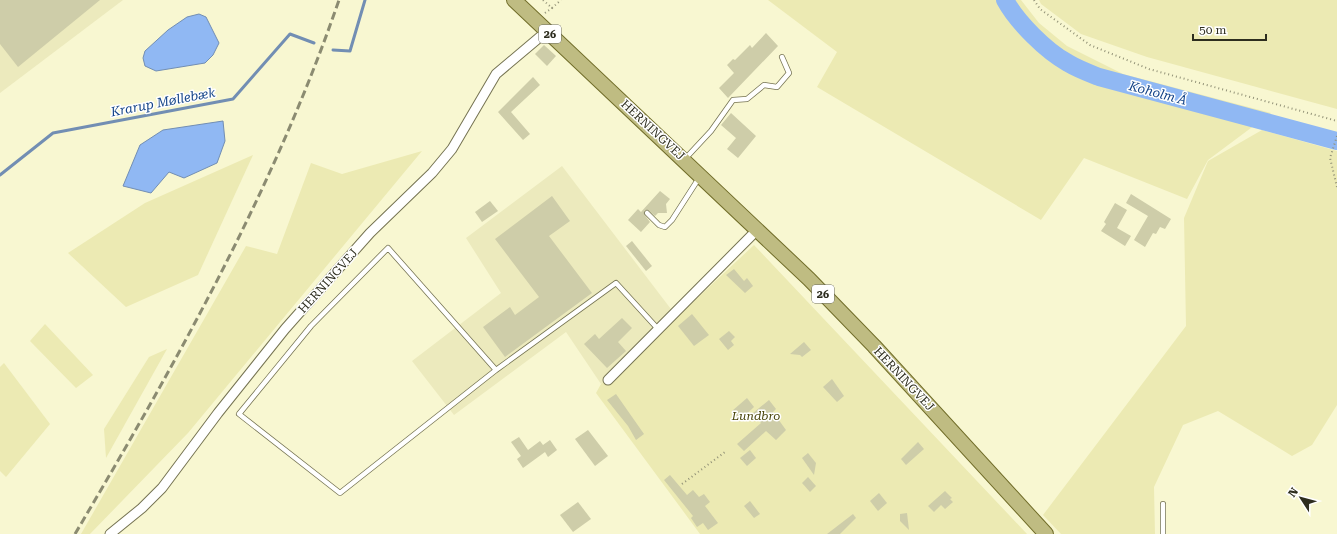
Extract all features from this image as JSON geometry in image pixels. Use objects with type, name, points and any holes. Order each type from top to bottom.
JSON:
[{"type":"main road","name":"HERNINGVEJ","points":[[514,0],[701,175],[809,279],[874,346],[1046,534]]},
{"type":"street","name":"HERNINGVEJ","points":[[110,534],[142,508],[162,488],[218,413],[285,329],[370,233],[432,173],[447,155],[496,74],[547,31]]},
{"type":"street","points":[[608,380],[758,229]]},
{"type":"lane","points":[[684,160],[711,131],[733,100],[747,99],[764,85],[777,87],[789,73],[782,57]]},
{"type":"lane","points":[[647,213],[659,225],[665,227],[672,220],[701,175]]},
{"type":"lane","points":[[496,370],[388,248],[311,326],[239,414],[340,493],[496,370],[616,283],[658,329]]},
{"type":"lane","points":[[1162,504],[1163,534]]},
{"type":"path","points":[[543,0],[552,8],[561,0]]},
{"type":"path","points":[[1034,0],[1040,9],[1090,45],[1149,69],[1337,121]]},
{"type":"path","points":[[1337,136],[1330,158],[1337,187]]},
{"type":"path","points":[[682,484],[725,452]]},
{"type":"shaded area","points":[[0,0],[123,0],[0,93]]},
{"type":"shaded area","points":[[562,166],[677,317],[601,384],[566,332],[454,415],[412,361],[501,293],[466,238]]},
{"type":"green space","points":[[768,0],[1021,0],[1039,23],[1067,46],[1123,74],[1271,113],[1208,160],[1187,199],[1084,158],[1041,220],[817,87],[837,52]]},
{"type":"green space","points":[[1039,0],[1337,0],[1337,109],[1147,57],[1081,34],[1041,4]]},
{"type":"green space","points":[[1262,130],[1337,151],[1337,405],[1312,445],[1292,456],[1218,411],[1183,425],[1154,487],[1155,534],[1061,534],[1043,515],[1186,326],[1184,218],[1208,161]]},
{"type":"green space","points":[[422,151],[188,433],[90,534],[81,534],[246,246],[277,254],[311,163],[342,174]]},
{"type":"green space","points":[[253,155],[198,275],[126,307],[68,253],[145,203]]},
{"type":"green space","name":"Lundbro","points":[[754,245],[1027,534],[700,534],[596,393],[601,384],[677,317]]},
{"type":"green space","points":[[45,324],[93,375],[76,388],[30,341]]},
{"type":"green space","points":[[167,349],[106,458],[104,429],[149,357]]},
{"type":"green space","points":[[4,363],[50,424],[6,477],[0,471],[0,367]]},
{"type":"water","points":[[199,14],[206,17],[219,43],[213,55],[205,63],[156,71],[145,66],[143,58],[145,51],[168,30],[187,17]]},
{"type":"water","points":[[223,121],[225,141],[217,163],[184,178],[169,172],[151,193],[123,186],[140,145],[163,130]]},
{"type":"building","points":[[0,0],[100,0],[18,67],[0,44]]},
{"type":"building","points":[[766,33],[778,46],[728,98],[719,88],[734,73],[727,65],[733,59],[735,60],[750,45],[752,48]]},
{"type":"building","points":[[544,45],[556,56],[547,66],[535,54]]},
{"type":"building","points":[[533,77],[540,85],[511,112],[530,134],[523,140],[498,112]]},
{"type":"building","points":[[731,113],[756,136],[738,158],[727,149],[736,138],[721,125]]},
{"type":"building","points":[[660,191],[670,199],[666,204],[667,213],[658,213],[655,216],[648,210],[645,210],[644,214],[650,222],[641,232],[628,220],[638,209],[641,212]]},
{"type":"building","points":[[1131,194],[1171,219],[1165,229],[1160,227],[1156,234],[1153,233],[1145,247],[1134,240],[1148,216],[1126,203]]},
{"type":"building","points":[[552,196],[570,221],[549,236],[592,293],[505,357],[483,327],[510,307],[515,315],[539,297],[495,239]]},
{"type":"building","points":[[490,201],[498,211],[482,222],[475,212]]},
{"type":"building","points":[[1115,203],[1127,210],[1117,228],[1131,236],[1125,246],[1101,231],[1106,224],[1104,222]]},
{"type":"building","points":[[632,241],[652,266],[646,271],[626,246]]},
{"type":"building","points":[[734,269],[744,281],[747,278],[753,286],[745,293],[726,275]]},
{"type":"building","points":[[692,314],[709,335],[694,346],[678,326]]},
{"type":"building","points":[[622,318],[632,328],[618,342],[626,351],[607,368],[584,344],[595,334],[599,339]]},
{"type":"building","points":[[729,331],[735,337],[731,341],[734,345],[728,350],[719,339]]},
{"type":"building","points":[[804,342],[811,350],[802,357],[800,355],[790,354]]},
{"type":"building","points":[[832,379],[844,396],[837,402],[823,387]]},
{"type":"building","points":[[616,394],[644,434],[636,440],[628,426],[607,400]]},
{"type":"building","points":[[747,398],[754,407],[740,420],[732,411]]},
{"type":"building","points":[[769,400],[776,409],[773,412],[786,430],[776,440],[766,431],[744,451],[737,444],[761,423],[753,413]]},
{"type":"building","points":[[588,430],[608,456],[595,466],[575,439]]},
{"type":"building","points":[[519,437],[528,450],[540,441],[543,445],[550,440],[557,450],[548,457],[545,452],[523,468],[517,459],[521,456],[511,442]]},
{"type":"building","points":[[918,442],[924,449],[906,465],[901,459]]},
{"type":"building","points":[[750,450],[756,458],[747,466],[740,458]]},
{"type":"building","points":[[808,453],[816,463],[814,475],[802,458]]},
{"type":"building","points":[[670,475],[687,495],[693,490],[699,497],[704,494],[710,502],[705,506],[718,523],[708,530],[703,523],[697,527],[691,518],[693,516],[664,480]]},
{"type":"building","points":[[808,477],[816,486],[810,492],[802,483]]},
{"type":"building","points":[[945,491],[952,498],[950,499],[953,502],[945,509],[941,505],[934,512],[928,506]]},
{"type":"building","points":[[879,493],[887,503],[878,511],[870,501]]},
{"type":"building","points":[[750,501],[760,514],[754,518],[744,506]]},
{"type":"building","points":[[578,502],[591,519],[573,532],[560,515]]},
{"type":"building","points":[[907,513],[909,530],[900,521],[900,514]]},
{"type":"building","points":[[853,514],[856,518],[840,534],[827,534]]},
{"type":"waterway","name":"Krarup Møllebæk","points":[[333,50],[350,51],[365,0]]},
{"type":"waterway","name":"Koholm Å","points":[[1005,0],[1010,9],[1024,26],[1042,44],[1059,58],[1084,71],[1099,77],[1337,141]]},
{"type":"waterway","name":"Krarup Møllebæk","points":[[0,175],[53,133],[233,99],[290,34],[314,43]]},
{"type":"railway","points":[[75,534],[186,340],[254,207],[285,139],[339,0]]}]
